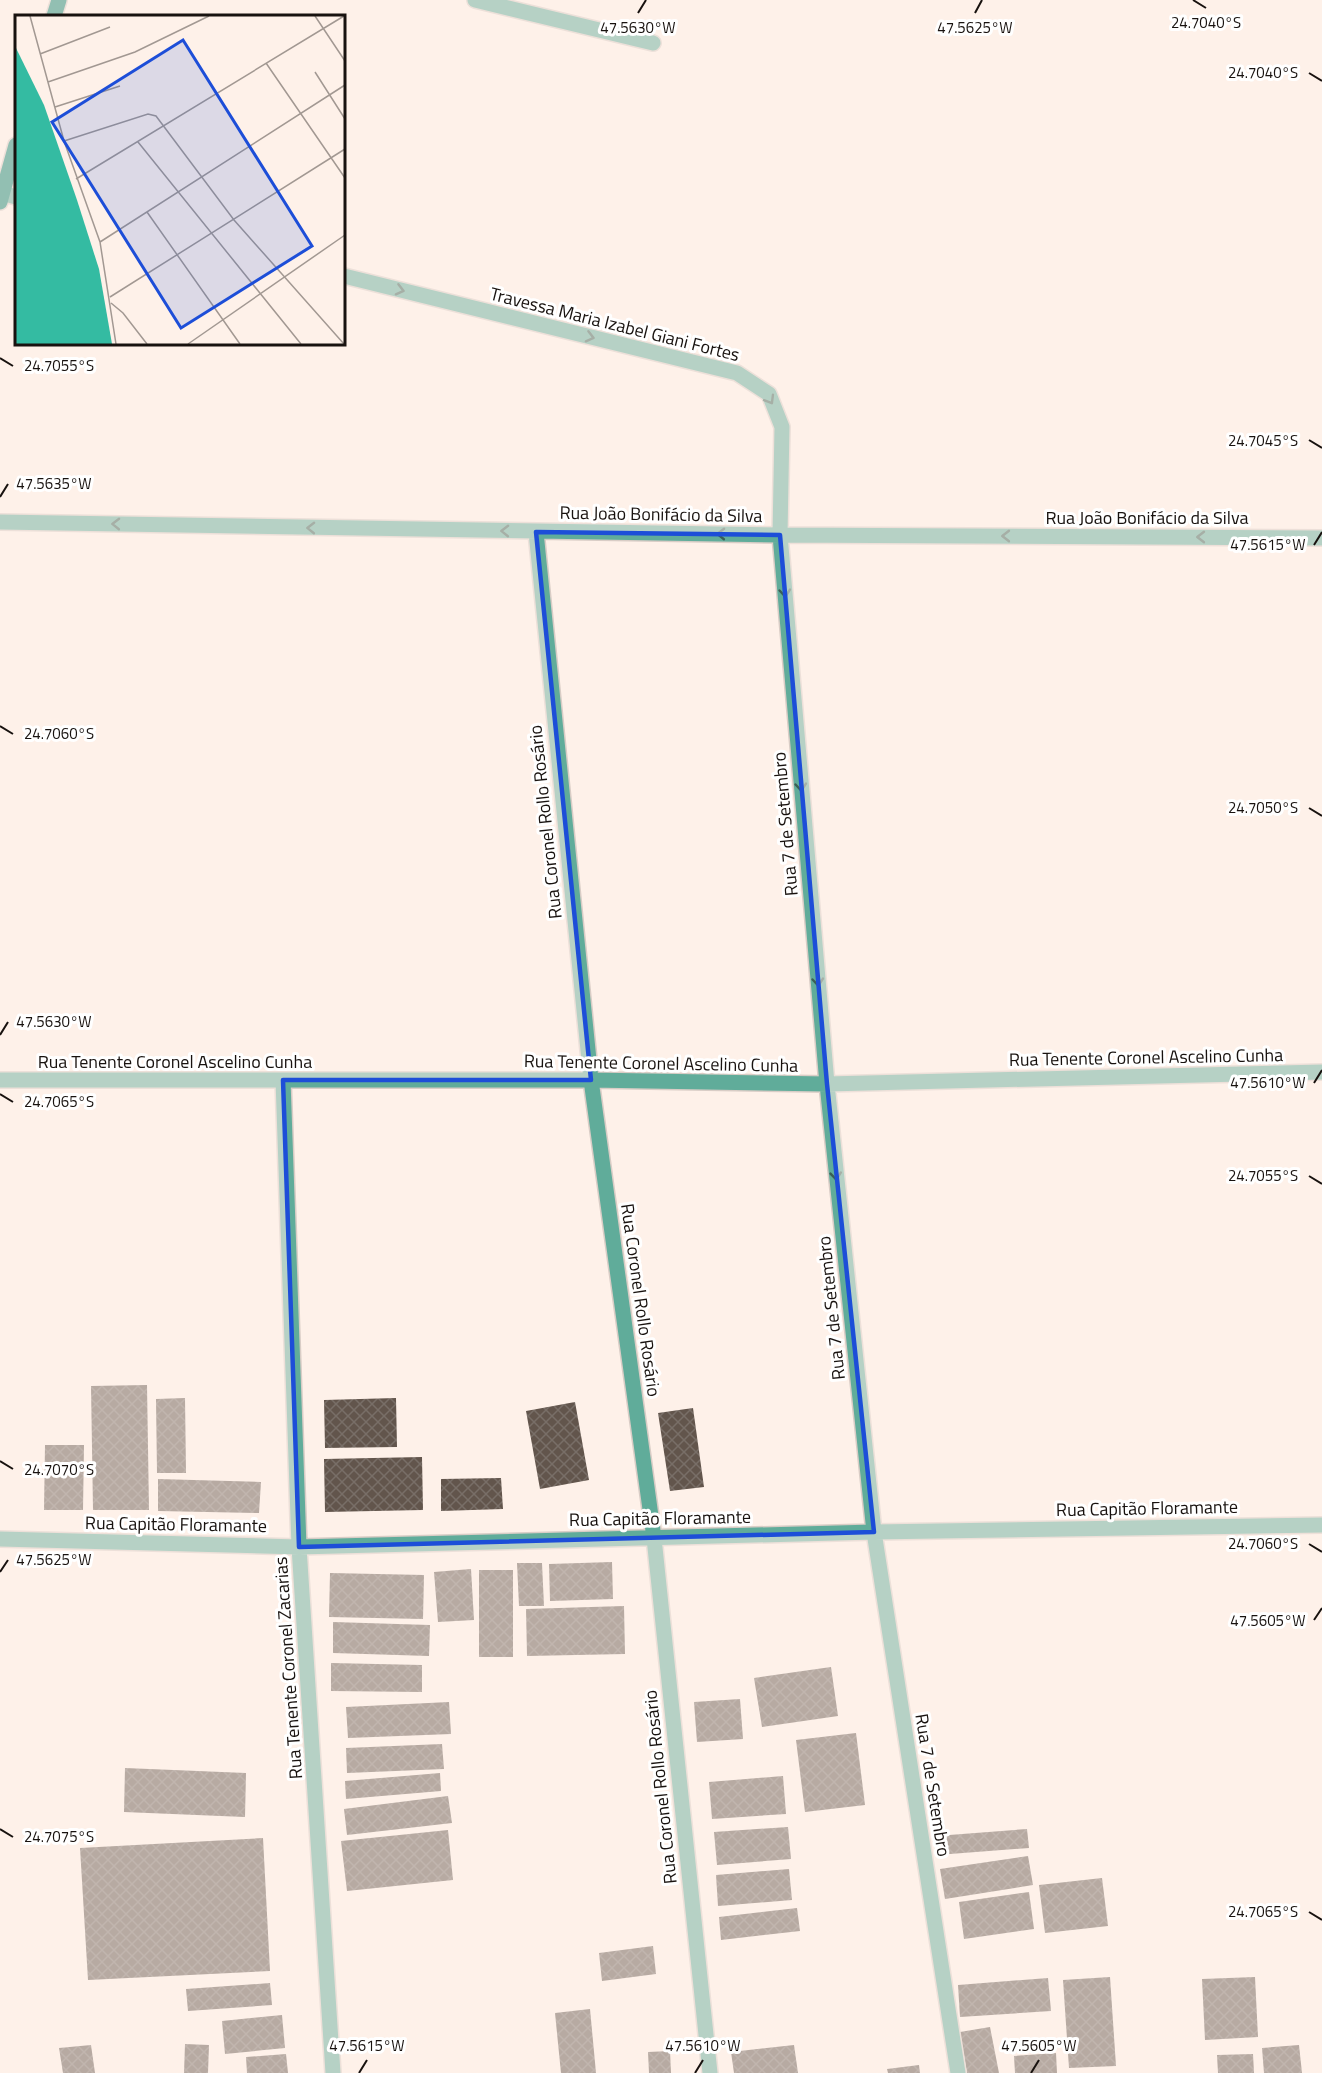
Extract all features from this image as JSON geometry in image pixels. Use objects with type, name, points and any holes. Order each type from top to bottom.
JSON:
[{"type":"main road","points":[[54,15],[59,0]]},
{"type":"main road","points":[[6,197],[15,150]]},
{"type":"street","points":[[475,0],[653,44]]},
{"type":"street","name":"Travessa Maria Izabel Giani Fortes","points":[[345,276],[737,373],[769,394],[782,427],[780,535]]},
{"type":"street","name":"Rua João Bonifácio da Silva","points":[[0,522],[780,535],[1322,538]]},
{"type":"street","name":"Rua Coronel Rollo Rosário","points":[[536,532],[591,1080],[654,1538],[710,2073]]},
{"type":"street","name":"Rua 7 de Setembro","points":[[780,535],[826,1084],[874,1532],[958,2073]]},
{"type":"street","name":"Rua Tenente Coronel Ascelino Cunha","points":[[0,1080],[591,1080],[826,1084],[1322,1072]]},
{"type":"street","name":"Rua Tenente Coronel Zacarias","points":[[283,1080],[299,1547],[333,2073]]},
{"type":"street","name":"Rua Capitão Floramante","points":[[0,1539],[299,1547],[874,1532],[1322,1525]]},
{"type":"highlighted area","points":[[536,532],[780,535],[827,1084],[874,1532],[299,1547],[283,1080],[591,1080]]},
{"type":"building","points":[[147,1385],[149,1510],[93,1510],[91,1386]]},
{"type":"building","points":[[185,1398],[186,1473],[157,1473],[156,1399]]},
{"type":"building","points":[[396,1398],[397,1447],[325,1448],[324,1400]]},
{"type":"building","points":[[575,1402],[589,1480],[540,1489],[526,1411]]},
{"type":"building","points":[[693,1408],[704,1487],[670,1491],[658,1413]]},
{"type":"building","points":[[45,1445],[84,1445],[83,1510],[44,1510]]},
{"type":"building","points":[[422,1457],[423,1510],[325,1512],[324,1459]]},
{"type":"building","points":[[501,1478],[503,1509],[441,1511],[441,1479]]},
{"type":"building","points":[[158,1479],[261,1482],[259,1513],[158,1511]]},
{"type":"building","points":[[612,1562],[613,1599],[550,1601],[549,1564]]},
{"type":"building","points":[[517,1563],[542,1563],[544,1606],[519,1606]]},
{"type":"building","points":[[471,1569],[474,1620],[438,1622],[434,1572]]},
{"type":"building","points":[[479,1570],[513,1570],[513,1657],[479,1657]]},
{"type":"building","points":[[330,1573],[424,1575],[423,1619],[329,1617]]},
{"type":"building","points":[[624,1606],[625,1654],[527,1656],[526,1609]]},
{"type":"building","points":[[333,1622],[430,1625],[429,1656],[333,1653]]},
{"type":"building","points":[[331,1663],[422,1665],[422,1692],[331,1691]]},
{"type":"building","points":[[831,1667],[838,1716],[762,1727],[754,1678]]},
{"type":"building","points":[[740,1699],[743,1739],[697,1742],[694,1702]]},
{"type":"building","points":[[449,1702],[451,1734],[348,1738],[346,1707]]},
{"type":"building","points":[[856,1733],[865,1805],[805,1812],[796,1740]]},
{"type":"building","points":[[442,1744],[444,1769],[347,1773],[346,1748]]},
{"type":"building","points":[[125,1768],[246,1773],[245,1817],[124,1812]]},
{"type":"building","points":[[440,1773],[441,1791],[346,1799],[345,1781]]},
{"type":"building","points":[[783,1776],[786,1814],[712,1819],[709,1782]]},
{"type":"building","points":[[448,1796],[452,1823],[347,1835],[344,1809]]},
{"type":"building","points":[[788,1827],[791,1859],[717,1865],[714,1832]]},
{"type":"building","points":[[1027,1829],[1029,1848],[937,1855],[936,1836]]},
{"type":"building","points":[[448,1830],[453,1880],[347,1891],[341,1841]]},
{"type":"building","points":[[263,1838],[270,1971],[88,1980],[80,1848]]},
{"type":"building","points":[[1028,1856],[1033,1885],[945,1899],[940,1869]]},
{"type":"building","points":[[789,1869],[792,1900],[718,1906],[716,1875]]},
{"type":"building","points":[[1102,1878],[1108,1926],[1045,1933],[1039,1885]]},
{"type":"building","points":[[1029,1892],[1034,1929],[964,1939],[959,1902]]},
{"type":"building","points":[[797,1908],[800,1931],[721,1940],[719,1917]]},
{"type":"building","points":[[653,1946],[656,1974],[602,1981],[599,1953]]},
{"type":"building","points":[[1110,1977],[1116,2066],[1069,2068],[1063,1980]]},
{"type":"building","points":[[1255,1977],[1258,2037],[1205,2040],[1202,1979]]},
{"type":"building","points":[[1048,1978],[1051,2011],[960,2017],[958,1985]]},
{"type":"building","points":[[270,1983],[272,2005],[188,2011],[186,1989]]},
{"type":"building","points":[[590,2009],[596,2073],[561,2073],[555,2013]]},
{"type":"building","points":[[282,2015],[285,2048],[225,2054],[222,2021]]},
{"type":"building","points":[[990,2027],[999,2073],[967,2073],[960,2032]]},
{"type":"building","points":[[185,2044],[209,2045],[208,2073],[184,2073]]},
{"type":"building","points":[[91,2045],[95,2073],[63,2073],[59,2048]]},
{"type":"building","points":[[794,2045],[798,2073],[734,2073],[731,2052]]},
{"type":"building","points":[[1299,2045],[1302,2073],[1264,2073],[1262,2048]]},
{"type":"building","points":[[670,2051],[671,2073],[649,2073],[648,2052]]},
{"type":"building","points":[[1056,2053],[1057,2073],[1015,2073],[1014,2056]]},
{"type":"building","points":[[286,2054],[288,2073],[247,2073],[246,2057]]},
{"type":"building","points":[[1253,2054],[1254,2073],[1218,2073],[1217,2055]]},
{"type":"building","points":[[919,2065],[920,2073],[888,2073],[887,2069]]}]
